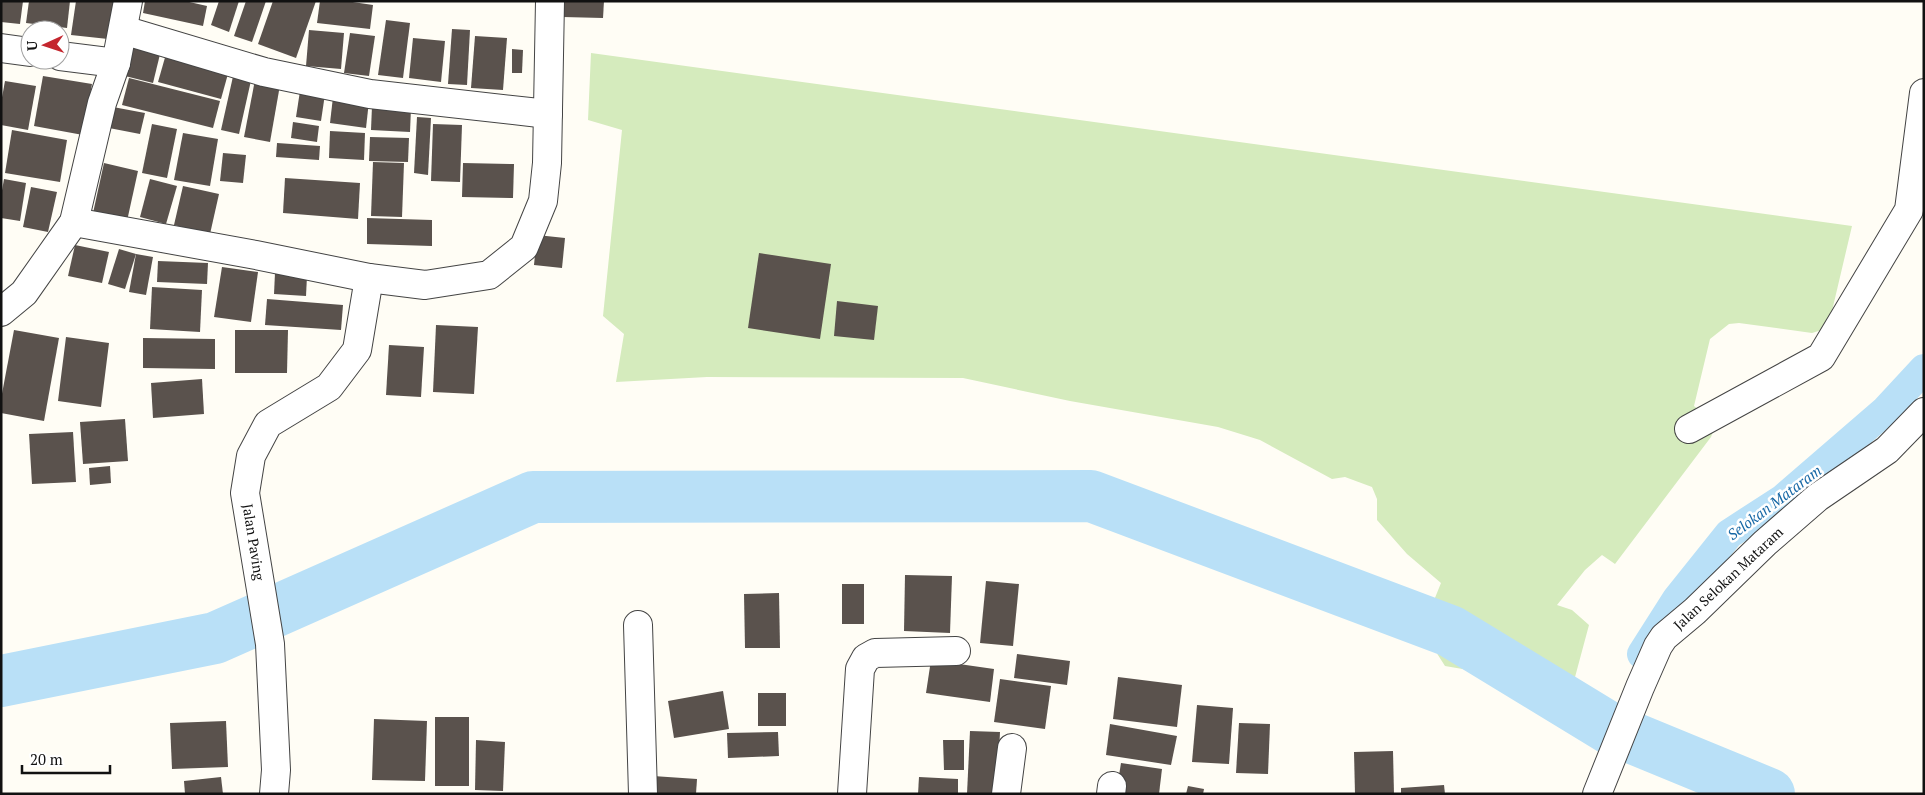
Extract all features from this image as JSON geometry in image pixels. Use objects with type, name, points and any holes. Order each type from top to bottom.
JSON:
[{"type":"street","points":[[1,312],[24,293],[74,222],[102,103],[116,64],[128,1]]},
{"type":"street","points":[[74,222],[256,255],[369,278],[426,285],[489,275],[524,247],[544,201],[547,163],[550,1]]},
{"type":"street","points":[[123,30],[264,72],[370,94],[548,114]]},
{"type":"street","points":[[1,48],[20,51]]},
{"type":"street","points":[[70,57],[116,64]]},
{"type":"street","points":[[1689,429],[1821,357],[1909,210],[1924,93]]},
{"type":"street","name":"Jalan Paving","points":[[274,794],[276,770],[270,644],[246,493],[251,456],[268,424],[329,387],[356,350],[369,278]]},
{"type":"street","name":"Jalan Selokan Mataram","points":[[1597,794],[1640,687],[1664,637],[1696,611],[1765,542],[1818,497],[1887,450],[1924,412]]},
{"type":"street","points":[[638,625],[643,794]]},
{"type":"street","points":[[852,794],[860,669],[866,658],[875,653],[956,651]]},
{"type":"street","points":[[1006,794],[1012,748]]},
{"type":"green space","points":[[591,53],[1852,226],[1828,328],[1812,333],[1739,323],[1729,324],[1710,339],[1694,406],[1716,424],[1711,437],[1615,564],[1602,555],[1585,570],[1557,605],[1572,610],[1589,625],[1571,692],[1563,700],[1527,701],[1480,672],[1445,666],[1422,630],[1441,583],[1407,554],[1377,520],[1377,499],[1372,487],[1345,477],[1332,479],[1260,440],[1218,427],[1070,401],[963,378],[707,377],[616,382],[624,334],[603,316],[622,130],[588,120]]},
{"type":"building","points":[[1,1],[23,1],[20,24],[1,22]]},
{"type":"building","points":[[29,1],[70,1],[68,20],[26,20]]},
{"type":"building","points":[[76,1],[114,1],[108,39],[71,35]]},
{"type":"building","points":[[145,1],[185,1],[207,6],[203,26],[143,13]]},
{"type":"building","points":[[219,1],[239,1],[229,32],[211,25]]},
{"type":"building","points":[[246,1],[266,1],[252,42],[234,36]]},
{"type":"building","points":[[273,1],[316,1],[296,58],[258,44]]},
{"type":"building","points":[[320,1],[346,1],[373,5],[370,29],[317,23]]},
{"type":"building","points":[[564,1],[604,1],[603,18],[563,17]]},
{"type":"building","points":[[386,20],[410,23],[403,78],[378,75]]},
{"type":"building","points":[[452,29],[470,30],[467,85],[448,84]]},
{"type":"building","points":[[309,30],[344,33],[341,69],[306,66]]},
{"type":"building","points":[[350,33],[375,36],[369,76],[344,73]]},
{"type":"building","points":[[475,36],[507,38],[503,90],[471,88]]},
{"type":"building","points":[[134,38],[162,46],[153,83],[125,76]]},
{"type":"building","points":[[413,38],[445,41],[441,82],[409,78]]},
{"type":"building","points":[[168,47],[231,63],[221,99],[158,82]]},
{"type":"building","points":[[512,49],[523,50],[522,73],[512,73]]},
{"type":"building","points":[[234,72],[252,76],[239,134],[221,130]]},
{"type":"building","points":[[43,76],[92,84],[83,135],[34,126]]},
{"type":"building","points":[[129,78],[220,101],[213,128],[122,105]]},
{"type":"building","points":[[255,80],[280,85],[270,142],[244,137]]},
{"type":"building","points":[[5,81],[36,86],[28,130],[1,125],[1,103]]},
{"type":"building","points":[[300,91],[325,94],[321,121],[296,117]]},
{"type":"building","points":[[333,97],[369,101],[366,128],[330,123]]},
{"type":"building","points":[[372,106],[411,108],[410,132],[371,130]]},
{"type":"building","points":[[113,107],[145,113],[140,134],[109,128]]},
{"type":"building","points":[[417,117],[431,118],[428,175],[414,173]]},
{"type":"building","points":[[293,122],[319,126],[317,142],[291,138]]},
{"type":"building","points":[[152,124],[177,129],[167,178],[142,173]]},
{"type":"building","points":[[433,124],[462,125],[460,182],[431,181]]},
{"type":"building","points":[[12,130],[67,140],[60,182],[5,173]]},
{"type":"building","points":[[330,131],[365,133],[364,160],[329,158]]},
{"type":"building","points":[[183,133],[218,139],[210,186],[174,180]]},
{"type":"building","points":[[370,137],[409,138],[408,162],[369,161]]},
{"type":"building","points":[[277,143],[320,146],[319,160],[276,157]]},
{"type":"building","points":[[223,153],[246,155],[243,183],[220,181]]},
{"type":"building","points":[[373,162],[404,163],[402,217],[371,216]]},
{"type":"building","points":[[104,163],[138,171],[127,221],[93,213]]},
{"type":"building","points":[[463,163],[514,164],[513,198],[462,197]]},
{"type":"building","points":[[285,178],[360,183],[358,219],[283,213]]},
{"type":"building","points":[[4,179],[26,183],[20,221],[1,218],[1,196]]},
{"type":"building","points":[[150,179],[177,186],[166,224],[140,217]]},
{"type":"building","points":[[183,186],[219,194],[210,234],[174,225]]},
{"type":"building","points":[[31,187],[57,192],[48,232],[23,227]]},
{"type":"building","points":[[367,218],[432,220],[432,246],[367,244]]},
{"type":"building","points":[[537,235],[565,238],[562,268],[534,265]]},
{"type":"building","points":[[75,245],[109,252],[102,283],[68,276]]},
{"type":"building","points":[[119,249],[136,254],[125,289],[108,284]]},
{"type":"building","points":[[759,253],[831,264],[820,339],[748,328]]},
{"type":"building","points":[[136,254],[153,257],[146,295],[129,292]]},
{"type":"building","points":[[158,261],[208,263],[207,284],[157,282]]},
{"type":"building","points":[[222,267],[258,272],[251,322],[214,317]]},
{"type":"building","points":[[275,273],[307,276],[306,296],[274,294]]},
{"type":"building","points":[[152,287],[202,290],[200,332],[150,329]]},
{"type":"building","points":[[267,299],[343,305],[341,330],[265,325]]},
{"type":"building","points":[[837,301],[878,306],[874,340],[834,336]]},
{"type":"building","points":[[436,325],[478,327],[474,394],[433,392]]},
{"type":"building","points":[[14,330],[59,338],[44,421],[1,413],[1,399]]},
{"type":"building","points":[[235,330],[288,330],[287,373],[235,373]]},
{"type":"building","points":[[66,337],[109,343],[101,407],[58,401]]},
{"type":"building","points":[[143,338],[215,339],[215,369],[143,368]]},
{"type":"building","points":[[389,345],[424,347],[421,397],[386,395]]},
{"type":"building","points":[[202,379],[204,414],[153,418],[151,383]]},
{"type":"building","points":[[125,419],[128,461],[83,464],[80,422]]},
{"type":"building","points":[[73,432],[76,482],[32,484],[29,434]]},
{"type":"building","points":[[110,466],[111,483],[90,485],[89,468]]},
{"type":"building","points":[[905,575],[952,576],[950,633],[904,631]]},
{"type":"building","points":[[986,581],[1019,584],[1013,646],[980,643]]},
{"type":"building","points":[[842,584],[864,584],[864,624],[842,624]]},
{"type":"building","points":[[779,593],[780,648],[745,648],[744,594]]},
{"type":"building","points":[[1017,654],[1070,661],[1067,685],[1014,678]]},
{"type":"building","points":[[931,660],[994,669],[990,702],[926,693]]},
{"type":"building","points":[[1118,677],[1182,685],[1177,727],[1113,719]]},
{"type":"building","points":[[1000,679],[1051,686],[1045,729],[994,722]]},
{"type":"building","points":[[723,691],[729,729],[674,738],[668,701]]},
{"type":"building","points":[[758,693],[786,693],[786,726],[758,726]]},
{"type":"building","points":[[1197,705],[1233,708],[1229,764],[1192,762]]},
{"type":"building","points":[[435,717],[469,717],[469,786],[435,786]]},
{"type":"building","points":[[374,719],[427,721],[425,781],[372,780]]},
{"type":"building","points":[[226,721],[228,767],[172,769],[170,723]]},
{"type":"building","points":[[1239,723],[1270,724],[1268,774],[1236,773]]},
{"type":"building","points":[[1110,724],[1177,736],[1171,765],[1106,755]]},
{"type":"building","points":[[970,731],[1000,732],[997,794],[967,794]]},
{"type":"building","points":[[778,732],[779,756],[728,758],[727,733]]},
{"type":"building","points":[[476,740],[505,742],[503,791],[475,790]]},
{"type":"building","points":[[943,740],[964,740],[964,770],[944,770]]},
{"type":"building","points":[[1393,751],[1394,794],[1355,794],[1354,752]]},
{"type":"building","points":[[1121,763],[1162,769],[1159,794],[1116,794]]},
{"type":"building","points":[[653,776],[697,779],[696,794],[652,794]]},
{"type":"building","points":[[221,777],[223,794],[185,794],[184,781]]},
{"type":"building","points":[[919,777],[958,779],[958,794],[918,794]]},
{"type":"building","points":[[1444,785],[1445,794],[1401,794],[1401,788]]},
{"type":"building","points":[[1188,786],[1204,789],[1203,794],[1186,794]]},
{"type":"waterway","name":"Selokan Mataram","points":[[1642,654],[1677,599],[1729,534],[1783,499],[1886,410],[1924,369]]},
{"type":"waterway","points":[[1,681],[215,638],[533,497],[1091,496],[1450,631],[1611,729],[1769,794]]}]
